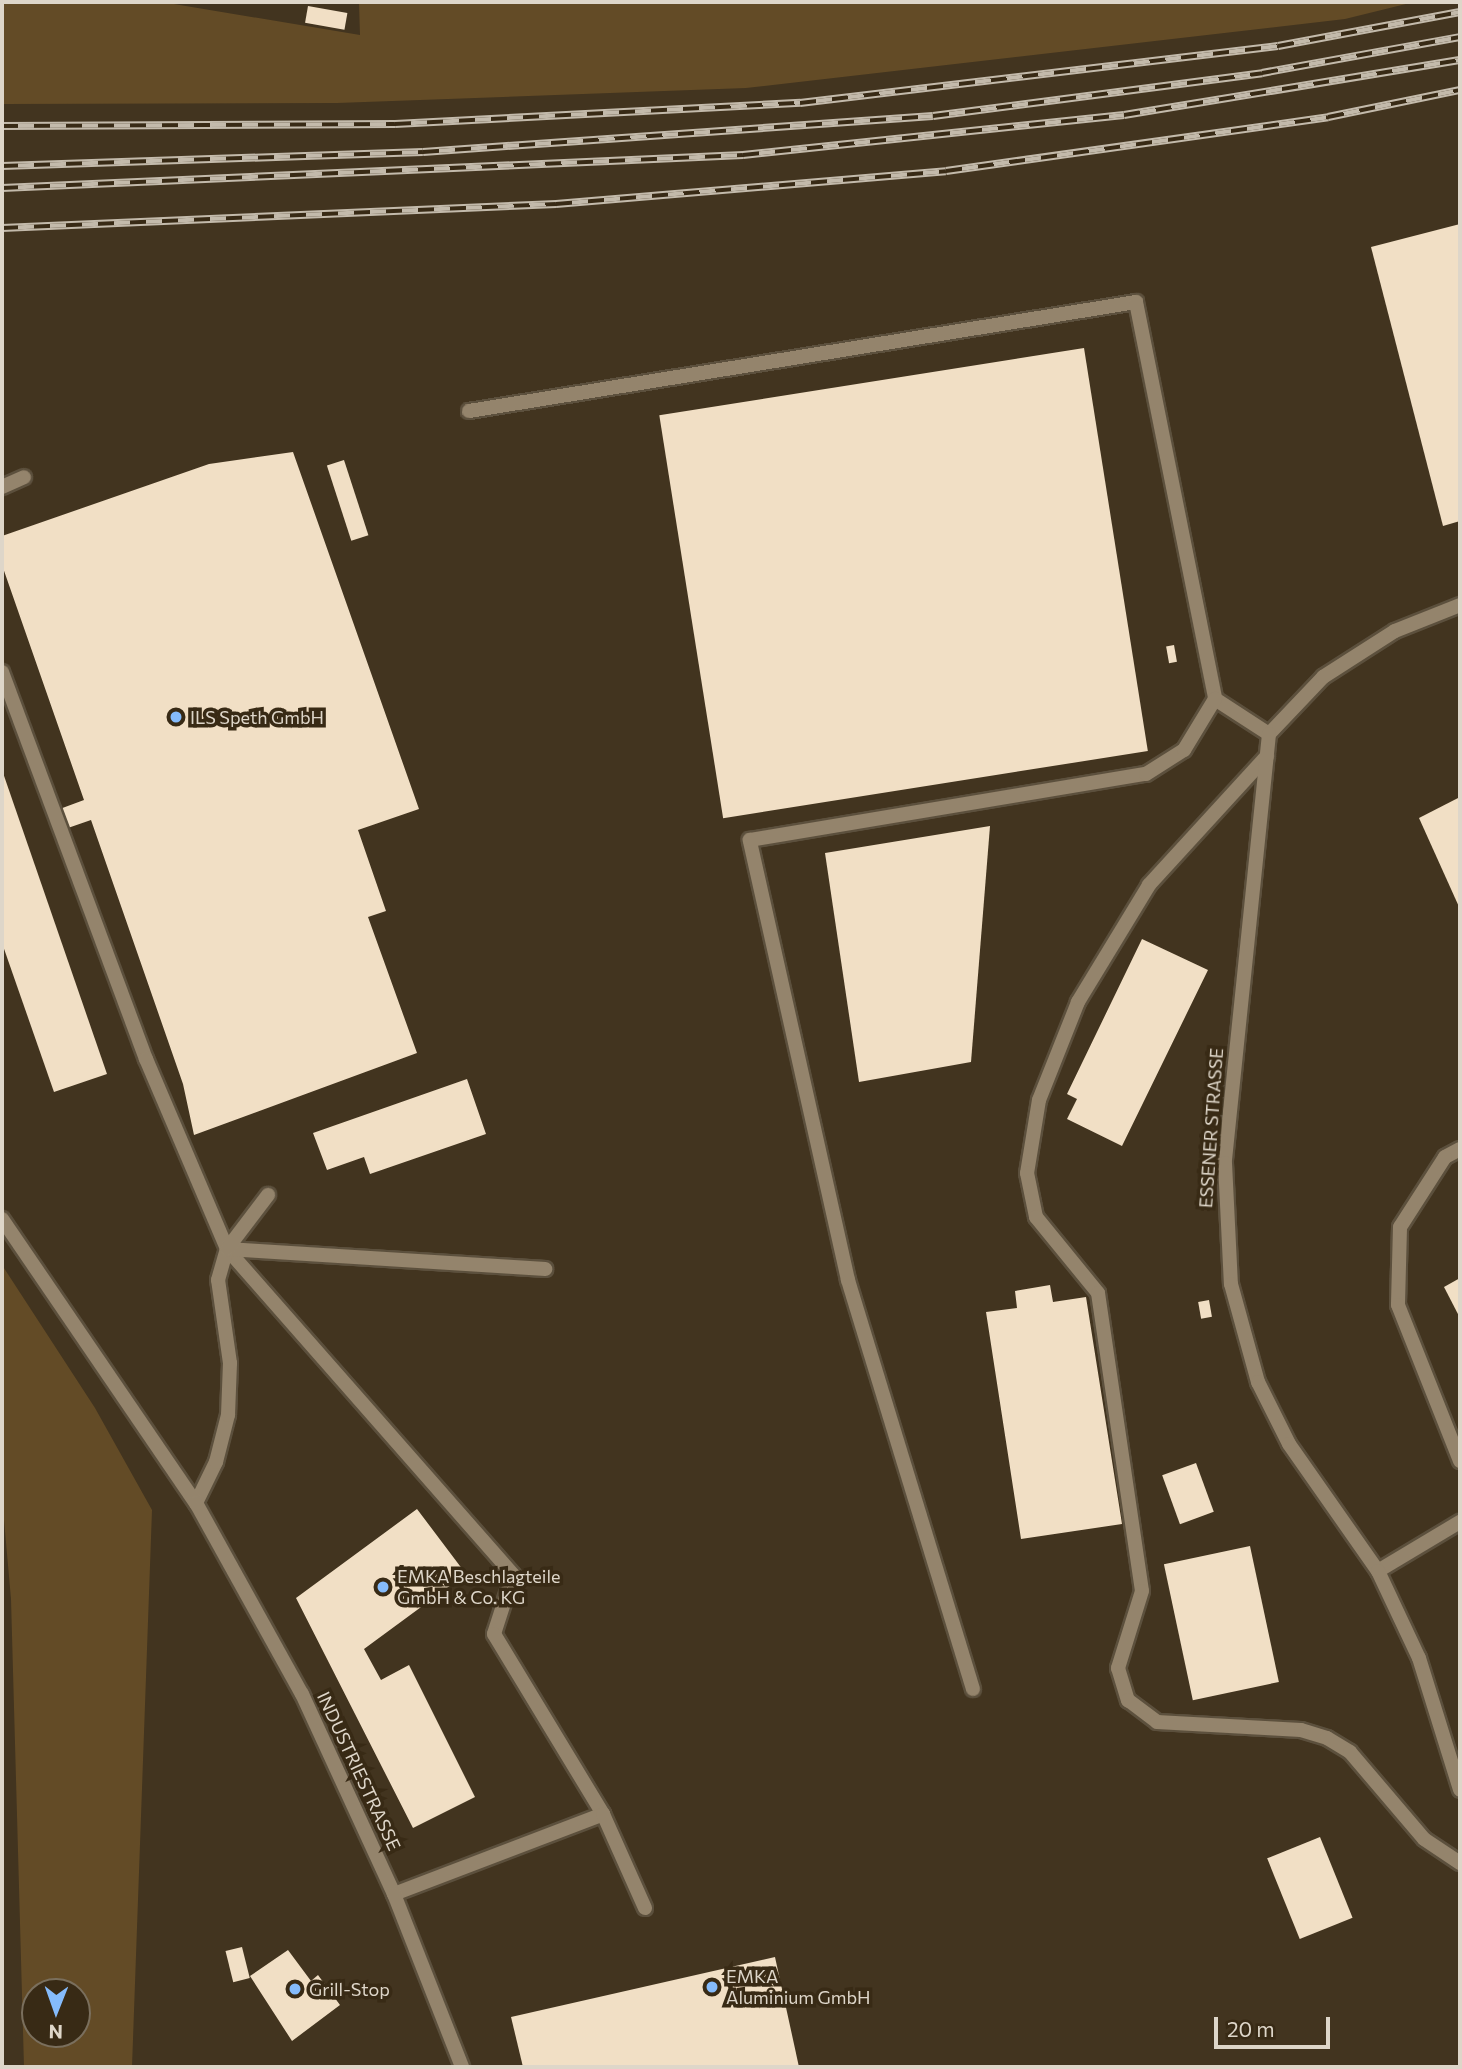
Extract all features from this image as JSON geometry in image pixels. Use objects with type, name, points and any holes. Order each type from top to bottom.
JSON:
[{"type":"street","points":[[469,411],[1136,302],[1215,699],[1184,750],[1146,774],[750,840],[848,1280],[973,1689]]},
{"type":"street","points":[[2,487],[24,477]]},
{"type":"street","points":[[1215,699],[1269,734],[1323,677],[1395,631],[1460,605]]},
{"type":"street","points":[[2,672],[146,1059],[227,1249],[513,1575],[494,1634],[603,1814],[645,1908]]},
{"type":"street","name":"ESSENER STRASSE","points":[[1269,734],[1225,1163],[1231,1284],[1258,1382],[1289,1444],[1378,1572],[1419,1658],[1460,1790]]},
{"type":"street","points":[[1267,756],[1149,885],[1078,1002],[1039,1100],[1027,1173],[1036,1216],[1098,1293],[1142,1591],[1118,1668],[1128,1700],[1157,1722],[1301,1730],[1327,1738],[1350,1752],[1424,1839],[1460,1863]]},
{"type":"street","points":[[1460,1149],[1445,1157],[1399,1227],[1398,1305],[1460,1461]]},
{"type":"street","points":[[196,1503],[216,1462],[228,1415],[230,1363],[218,1280],[227,1249],[268,1195]]},
{"type":"street","name":"INDUSTRIESTRASSE","points":[[2,1219],[196,1503],[302,1694],[394,1894],[462,2067]]},
{"type":"street","points":[[227,1249],[545,1269]]},
{"type":"street","points":[[1378,1572],[1460,1522]]},
{"type":"street","points":[[394,1894],[603,1814]]},
{"type":"shaded area","points":[[2,2],[162,2],[360,35],[359,2],[1414,2],[1345,19],[746,88],[337,103],[2,104]]},
{"type":"shaded area","points":[[2,1265],[95,1408],[152,1510],[132,2067],[24,2067],[23,2048],[91,2048],[91,1978],[22,1978],[11,1599],[2,1497]]},
{"type":"building","points":[[308,6],[347,13],[344,30],[305,23]]},
{"type":"building","points":[[1460,224],[1460,521],[1443,526],[1371,247]]},
{"type":"building","points":[[1084,348],[1148,751],[723,818],[659,415]]},
{"type":"building","name":"ILS Speth GmbH","points":[[293,452],[419,809],[358,830],[386,911],[368,917],[417,1053],[194,1135],[183,1084],[91,820],[65,829],[57,810],[84,800],[2,565],[2,536],[209,464]]},
{"type":"building","points":[[344,460],[368,535],[351,541],[327,466]]},
{"type":"building","points":[[1174,645],[1177,662],[1169,663],[1166,646]]},
{"type":"building","points":[[2,770],[107,1074],[54,1092],[2,943]]},
{"type":"building","points":[[1460,797],[1460,909],[1419,818]]},
{"type":"building","points":[[990,826],[971,1062],[859,1082],[825,853]]},
{"type":"building","points":[[1142,939],[1208,970],[1122,1146],[1067,1119],[1077,1099],[1067,1094]]},
{"type":"building","points":[[467,1079],[486,1134],[370,1174],[364,1157],[327,1170],[313,1133]]},
{"type":"building","points":[[1460,1278],[1460,1318],[1444,1287]]},
{"type":"building","points":[[1050,1285],[1053,1302],[1086,1297],[1122,1524],[1021,1539],[986,1312],[1017,1308],[1015,1291]]},
{"type":"building","points":[[1209,1300],[1212,1317],[1201,1319],[1198,1302]]},
{"type":"building","points":[[1196,1463],[1214,1512],[1180,1524],[1162,1475]]},
{"type":"building","points":[[417,1509],[466,1574],[364,1649],[381,1680],[409,1665],[475,1797],[413,1828],[296,1598]]},
{"type":"building","points":[[1250,1546],[1279,1682],[1193,1700],[1164,1564]]},
{"type":"building","points":[[1320,1837],[1353,1918],[1300,1939],[1267,1858]]},
{"type":"building","points":[[242,1947],[250,1978],[233,1982],[226,1951]]},
{"type":"building","points":[[288,1950],[311,1981],[318,1975],[340,2005],[292,2041],[250,1976]]},
{"type":"building","name":"EMKA Aluminium GmbH","points":[[775,1957],[799,2067],[523,2067],[511,2017]]},
{"type":"railway","points":[[2,126],[395,124],[800,103],[1278,46],[1460,12]]},
{"type":"railway","points":[[2,166],[423,152],[933,116],[1262,73],[1460,37]]},
{"type":"railway","points":[[2,188],[743,155],[1124,115],[1460,60]]},
{"type":"railway","points":[[2,228],[556,204],[946,171],[1328,117],[1460,90]]},
{"type":"place","name":"ILS Speth GmbH","points":[[176,717]]},
{"type":"place","name":"EMKA Beschlagteile GmbH & Co. KG","points":[[383,1587]]},
{"type":"place","name":"EMKA Aluminium GmbH","points":[[712,1987]]},
{"type":"place","name":"Grill-Stop","points":[[295,1989]]}]
